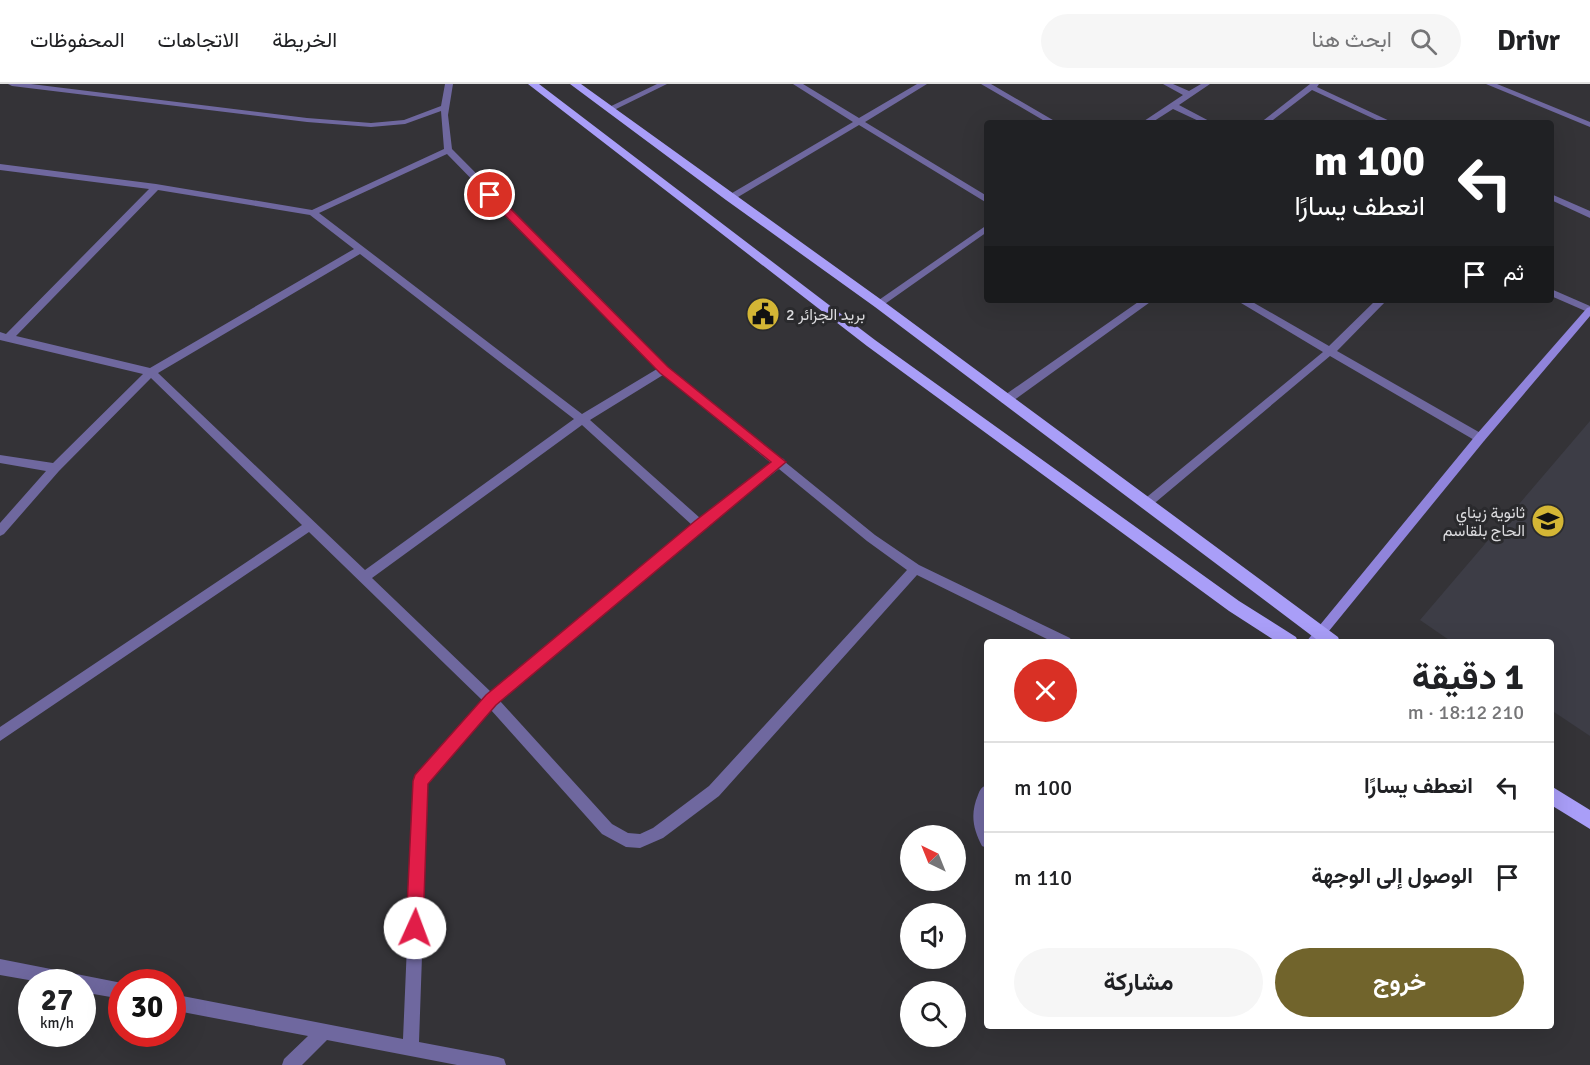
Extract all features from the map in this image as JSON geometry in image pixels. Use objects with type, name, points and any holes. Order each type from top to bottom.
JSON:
[{"type":"main road","points":[[533,84],[871,343],[1234,606],[1285,639]]},
{"type":"main road","points":[[575,84],[879,304],[1146,504],[1321,639],[1480,438],[1590,310]]},
{"type":"main road","points":[[1554,797],[1590,820]]},
{"type":"street","points":[[12,84],[307,120],[371,125],[405,122],[445,107]]},
{"type":"street","points":[[449,84],[445,107],[448,150],[664,370],[871,538],[915,569],[1060,639]]},
{"type":"street","points":[[609,109],[663,84]]},
{"type":"street","points":[[797,84],[984,198]]},
{"type":"street","points":[[730,198],[923,84]]},
{"type":"street","points":[[985,84],[1049,120]]},
{"type":"street","points":[[1167,84],[1188,94]]},
{"type":"street","points":[[1149,120],[1206,84]]},
{"type":"street","points":[[1490,84],[1590,125]]},
{"type":"street","points":[[1268,120],[1313,85],[1384,120]]},
{"type":"street","points":[[1172,105],[1203,120]]},
{"type":"street","points":[[313,213],[448,150]]},
{"type":"street","points":[[0,167],[156,188],[313,213],[582,419],[700,525]]},
{"type":"street","points":[[4,337],[156,188]]},
{"type":"street","points":[[1554,198],[1590,215]]},
{"type":"street","points":[[879,304],[984,230]]},
{"type":"street","points":[[0,531],[55,468],[150,372],[359,250]]},
{"type":"street","points":[[1554,293],[1590,310]]},
{"type":"street","points":[[1006,400],[1144,303]]},
{"type":"street","points":[[1246,303],[1480,438]]},
{"type":"street","points":[[1146,504],[1329,352],[1379,303]]},
{"type":"street","points":[[4,337],[150,372],[491,700],[607,829],[626,840],[640,841],[657,833],[714,791],[915,569]]},
{"type":"street","points":[[363,578],[582,419],[664,370]]},
{"type":"street","points":[[0,459],[55,468]]},
{"type":"street","points":[[411,1048],[421,781],[491,700],[700,525],[780,462]]},
{"type":"street","points":[[0,735],[311,525]]},
{"type":"street","points":[[984,797],[980,803],[979,822],[984,834]]},
{"type":"street","points":[[0,967],[18,971]]},
{"type":"street","points":[[186,1005],[498,1065]]},
{"type":"street","points":[[290,1065],[324,1032]]},
{"type":"shaded area","name":"ثانوية زيناي الحاج بلقاسم","points":[[1590,421],[1590,736],[1554,712],[1554,639],[1448,639],[1420,620]]},
{"type":"place","name":"بريد الجزائر 2","points":[[763,314]]},
{"type":"place","name":"ثانوية زيناي الحاج بلقاسم","points":[[1548,521]]},
{"type":"route","points":[[415,928],[418,809],[421,781],[491,700],[700,525],[780,462],[664,370],[490,195]]}]
